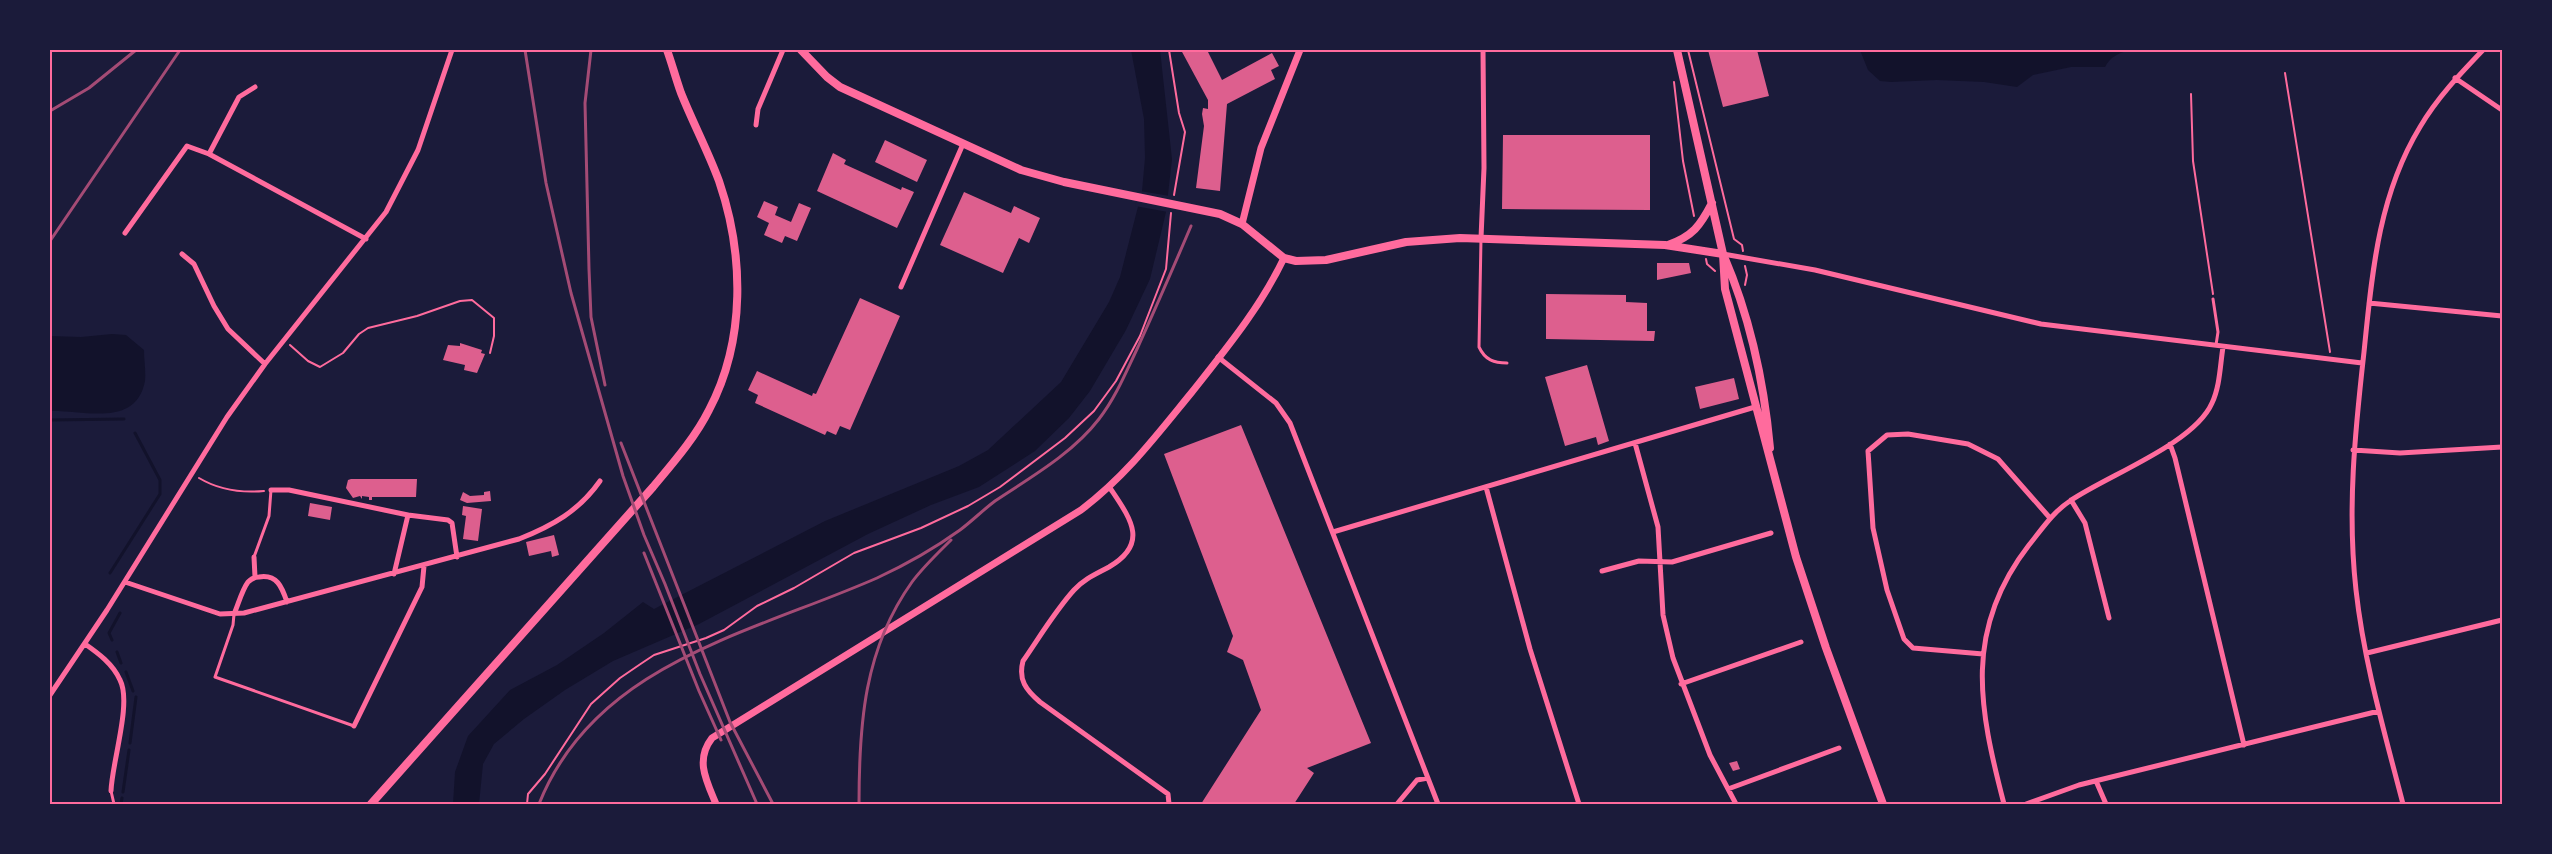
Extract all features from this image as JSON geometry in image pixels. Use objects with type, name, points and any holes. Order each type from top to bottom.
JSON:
[{"type":"main road","points":[[371,804],[653,487],[693,436],[710,410],[719,386],[734,331],[737,290],[736,249],[728,212],[718,180],[681,93],[667,50]]},
{"type":"main road","points":[[801,50],[826,77],[840,87],[1021,170],[1091,188],[1220,214],[1242,224],[1263,243],[1284,258],[1312,262],[1406,242],[1481,238],[1665,246],[1723,254]]},
{"type":"main road","points":[[1677,50],[1723,254],[1725,289],[1755,408],[1796,557],[1823,639],[1884,804]]},
{"type":"main road","points":[[1665,246],[1684,239],[1696,230],[1712,203]]},
{"type":"main road","points":[[1723,254],[1736,286],[1766,405],[1771,462]]},
{"type":"street","points":[[50,695],[125,582],[227,417],[265,364],[386,212],[418,150],[452,50]]},
{"type":"street","points":[[756,125],[758,109],[783,50]]},
{"type":"street","points":[[1242,224],[1261,148],[1300,50]]},
{"type":"street","points":[[1481,238],[1484,168],[1483,50]]},
{"type":"street","points":[[2403,804],[2379,711],[2367,653],[2354,567],[2351,499],[2353,450],[2362,363],[2378,235],[2386,202],[2399,166],[2420,126],[2456,78],[2483,50]]},
{"type":"street","points":[[2456,78],[2502,110]]},
{"type":"street","points":[[209,154],[239,97],[255,87]]},
{"type":"street","points":[[901,287],[962,144]]},
{"type":"street","points":[[125,233],[187,146],[209,154],[366,239]]},
{"type":"street","points":[[182,254],[194,264],[214,306],[228,329],[265,364]]},
{"type":"street","points":[[1723,254],[1810,269],[2041,324],[2223,348],[2362,363]]},
{"type":"street","points":[[716,804],[702,766],[705,749],[719,732],[1080,510],[1110,488],[1138,458],[1256,309],[1284,258]]},
{"type":"street","points":[[2369,302],[2502,316]]},
{"type":"street","points":[[2004,804],[1984,719],[1981,692],[1983,654],[1992,611],[2016,562],[2050,518],[2071,500],[2170,444],[2199,423],[2212,405],[2218,388],[2223,348]]},
{"type":"street","points":[[1218,358],[1276,404],[1284,414],[1298,443],[1438,804]]},
{"type":"street","points":[[1333,532],[1755,408]]},
{"type":"street","points":[[1983,654],[1913,648],[1904,639],[1887,590],[1874,528],[1868,451],[1887,435],[1908,434],[1968,444],[1998,458],[2050,518]]},
{"type":"street","points":[[1635,443],[1654,507],[1660,543],[1663,615],[1681,684],[1710,756],[1736,804]]},
{"type":"street","points":[[2170,444],[2176,458],[2244,745]]},
{"type":"street","points":[[2353,450],[2400,453],[2502,447]]},
{"type":"street","points":[[125,582],[220,614],[234,614],[394,574],[519,539],[556,523],[584,501],[600,481]]},
{"type":"street","points":[[1486,487],[1530,649],[1579,804]]},
{"type":"street","points":[[1110,488],[1132,522],[1134,536],[1131,545],[1120,560],[1086,578],[1073,591],[1023,661],[1020,671],[1026,688],[1040,702],[1168,794],[1169,804]]},
{"type":"street","points":[[271,490],[289,490],[408,515],[448,520],[452,523],[457,557]]},
{"type":"street","points":[[2071,500],[2085,523],[2109,618]]},
{"type":"street","points":[[394,574],[408,515]]},
{"type":"street","points":[[1602,571],[1639,561],[1672,562],[1771,533]]},
{"type":"street","points":[[254,557],[255,577]]},
{"type":"street","points":[[354,726],[422,587],[424,566]]},
{"type":"street","points":[[234,614],[249,581],[255,577],[266,576],[274,579],[281,585],[286,602]]},
{"type":"street","points":[[2367,653],[2502,620]]},
{"type":"street","points":[[1681,684],[1800,642]]},
{"type":"street","points":[[85,644],[107,661],[121,680],[124,695],[112,772],[111,791]]},
{"type":"street","points":[[2026,804],[2096,781],[2379,711]]},
{"type":"street","points":[[1728,789],[1840,748]]},
{"type":"street","points":[[1397,804],[1417,780],[1428,778]]},
{"type":"street","points":[[2096,781],[2106,804]]},
{"type":"lane","points":[[1481,238],[1479,347],[1486,358],[1493,362],[1507,363]]},
{"type":"lane","points":[[2213,298],[2218,332],[2215,346]]},
{"type":"lane","points":[[254,557],[269,516],[271,490]]},
{"type":"lane","points":[[234,614],[233,625],[215,677],[354,726]]},
{"type":"lane","points":[[111,791],[114,804]]},
{"type":"path","points":[[1169,50],[1179,113],[1185,132],[1174,197]]},
{"type":"path","points":[[1688,50],[1730,226]]},
{"type":"path","points":[[2285,73],[2332,360]]},
{"type":"path","points":[[1673,75],[1683,161],[1695,218]]},
{"type":"path","points":[[2191,94],[2193,161],[2213,298]]},
{"type":"path","points":[[527,804],[528,794],[545,774],[591,704],[642,663],[654,656],[724,630],[757,606],[794,588],[854,552],[921,528],[968,506],[1000,487],[1065,438],[1099,404],[1116,381],[1140,336],[1166,269],[1170,213]]},
{"type":"path","points":[[284,340],[308,362],[320,367],[343,353],[359,334],[368,328],[417,316],[460,301],[472,300],[494,318],[494,336],[490,353]]},
{"type":"path","points":[[193,474],[214,485],[227,489],[249,492],[271,490]]},
{"type":"shaded area","points":[[1131,50],[1160,50],[1172,159],[1166,212],[1150,279],[1126,330],[1090,391],[1069,418],[1035,451],[979,487],[931,505],[868,534],[699,624],[613,661],[565,690],[524,719],[494,744],[483,764],[479,804],[453,804],[455,772],[468,736],[510,690],[557,665],[604,633],[643,602],[654,609],[825,521],[959,466],[988,450],[1061,382],[1109,302],[1120,277],[1142,191],[1145,158],[1144,119]]},
{"type":"shaded area","points":[[1860,50],[2129,50],[2112,58],[2105,67],[2071,67],[2033,75],[2017,87],[1984,82],[1937,80],[1880,81],[1868,70]]},
{"type":"shaded area","points":[[112,334],[126,335],[144,350],[145,381],[140,396],[131,405],[120,411],[93,413],[50,411],[50,336],[81,337]]},
{"type":"pier","points":[[1140,191],[1170,196],[1168,212],[1135,206]]},
{"type":"building","points":[[1181,50],[1207,50],[1222,80],[1272,53],[1279,66],[1271,70],[1275,79],[1227,104],[1220,191],[1196,188],[1204,126],[1202,114],[1203,108],[1208,109],[1208,100]]},
{"type":"building","points":[[1708,50],[1757,50],[1769,96],[1723,107]]},
{"type":"building","points":[[1503,135],[1650,135],[1650,210],[1502,209]]},
{"type":"building","points":[[885,140],[927,160],[917,182],[875,162]]},
{"type":"building","points":[[833,153],[846,160],[844,164],[901,190],[902,187],[914,192],[897,228],[817,191]]},
{"type":"building","points":[[964,192],[1011,213],[1014,206],[1040,218],[1029,243],[1019,238],[1003,273],[940,245]]},
{"type":"building","points":[[764,201],[778,207],[775,215],[791,222],[799,203],[811,208],[797,241],[785,236],[782,243],[764,235],[769,223],[757,217]]},
{"type":"building","points":[[1657,263],[1689,263],[1691,273],[1657,280]]},
{"type":"building","points":[[1546,294],[1626,295],[1626,302],[1647,303],[1647,331],[1655,331],[1654,341],[1546,339]]},
{"type":"building","points":[[860,298],[900,316],[850,430],[840,426],[836,435],[827,431],[825,435],[755,403],[758,395],[748,390],[757,371],[812,396],[813,393],[816,394]]},
{"type":"building","points":[[460,343],[482,350],[481,353],[485,354],[477,373],[464,370],[465,365],[443,360],[448,345],[460,346]]},
{"type":"building","points":[[1587,365],[1609,441],[1598,445],[1596,437],[1565,446],[1545,377]]},
{"type":"building","points":[[1734,378],[1739,399],[1700,409],[1695,387]]},
{"type":"building","points":[[1241,425],[1371,743],[1307,768],[1314,773],[1294,804],[1201,804],[1261,710],[1243,660],[1227,652],[1233,636],[1164,454]]},
{"type":"building","points":[[417,479],[416,497],[372,497],[372,500],[369,500],[369,497],[362,496],[362,499],[360,496],[353,498],[346,488],[348,480]]},
{"type":"building","points":[[490,491],[491,501],[467,503],[460,500],[463,492],[470,496],[484,495],[484,492]]},
{"type":"building","points":[[310,503],[332,507],[330,520],[308,516]]},
{"type":"building","points":[[463,506],[482,509],[478,541],[463,539],[466,516],[462,515]]},
{"type":"building","points":[[554,535],[559,555],[552,557],[551,551],[529,556],[526,542]]},
{"type":"building","points":[[1737,761],[1740,769],[1733,771],[1729,763]]},
{"type":"waterway","points":[[50,420],[124,419]]},
{"type":"waterway","points":[[110,573],[160,494],[160,480],[135,433]]},
{"type":"waterway","points":[[112,640],[109,633],[120,613]]},
{"type":"waterway","points":[[117,652],[121,663]]},
{"type":"waterway","points":[[126,672],[133,691]]},
{"type":"waterway","points":[[130,743],[136,697]]},
{"type":"waterway","points":[[123,792],[129,750]]},
{"type":"waterway","points":[[121,804],[122,798]]},
{"type":"railway","points":[[50,111],[89,88],[136,50]]},
{"type":"railway","points":[[50,241],[180,50]]},
{"type":"railway","points":[[525,50],[546,183],[571,293],[623,476],[644,535],[700,674],[757,804]]},
{"type":"railway","points":[[591,50],[585,103],[591,317],[605,385]]},
{"type":"railway","points":[[539,804],[564,756],[598,717],[638,685],[682,659],[730,636],[829,598],[909,562],[960,530],[995,501],[1064,454],[1088,432],[1105,411],[1116,393],[1191,226]]},
{"type":"railway","points":[[621,443],[730,722],[773,804]]},
{"type":"railway","points":[[859,804],[863,716],[874,661],[883,634],[896,607],[912,582],[951,540]]},
{"type":"railway","points":[[644,553],[699,691],[721,740]]}]
